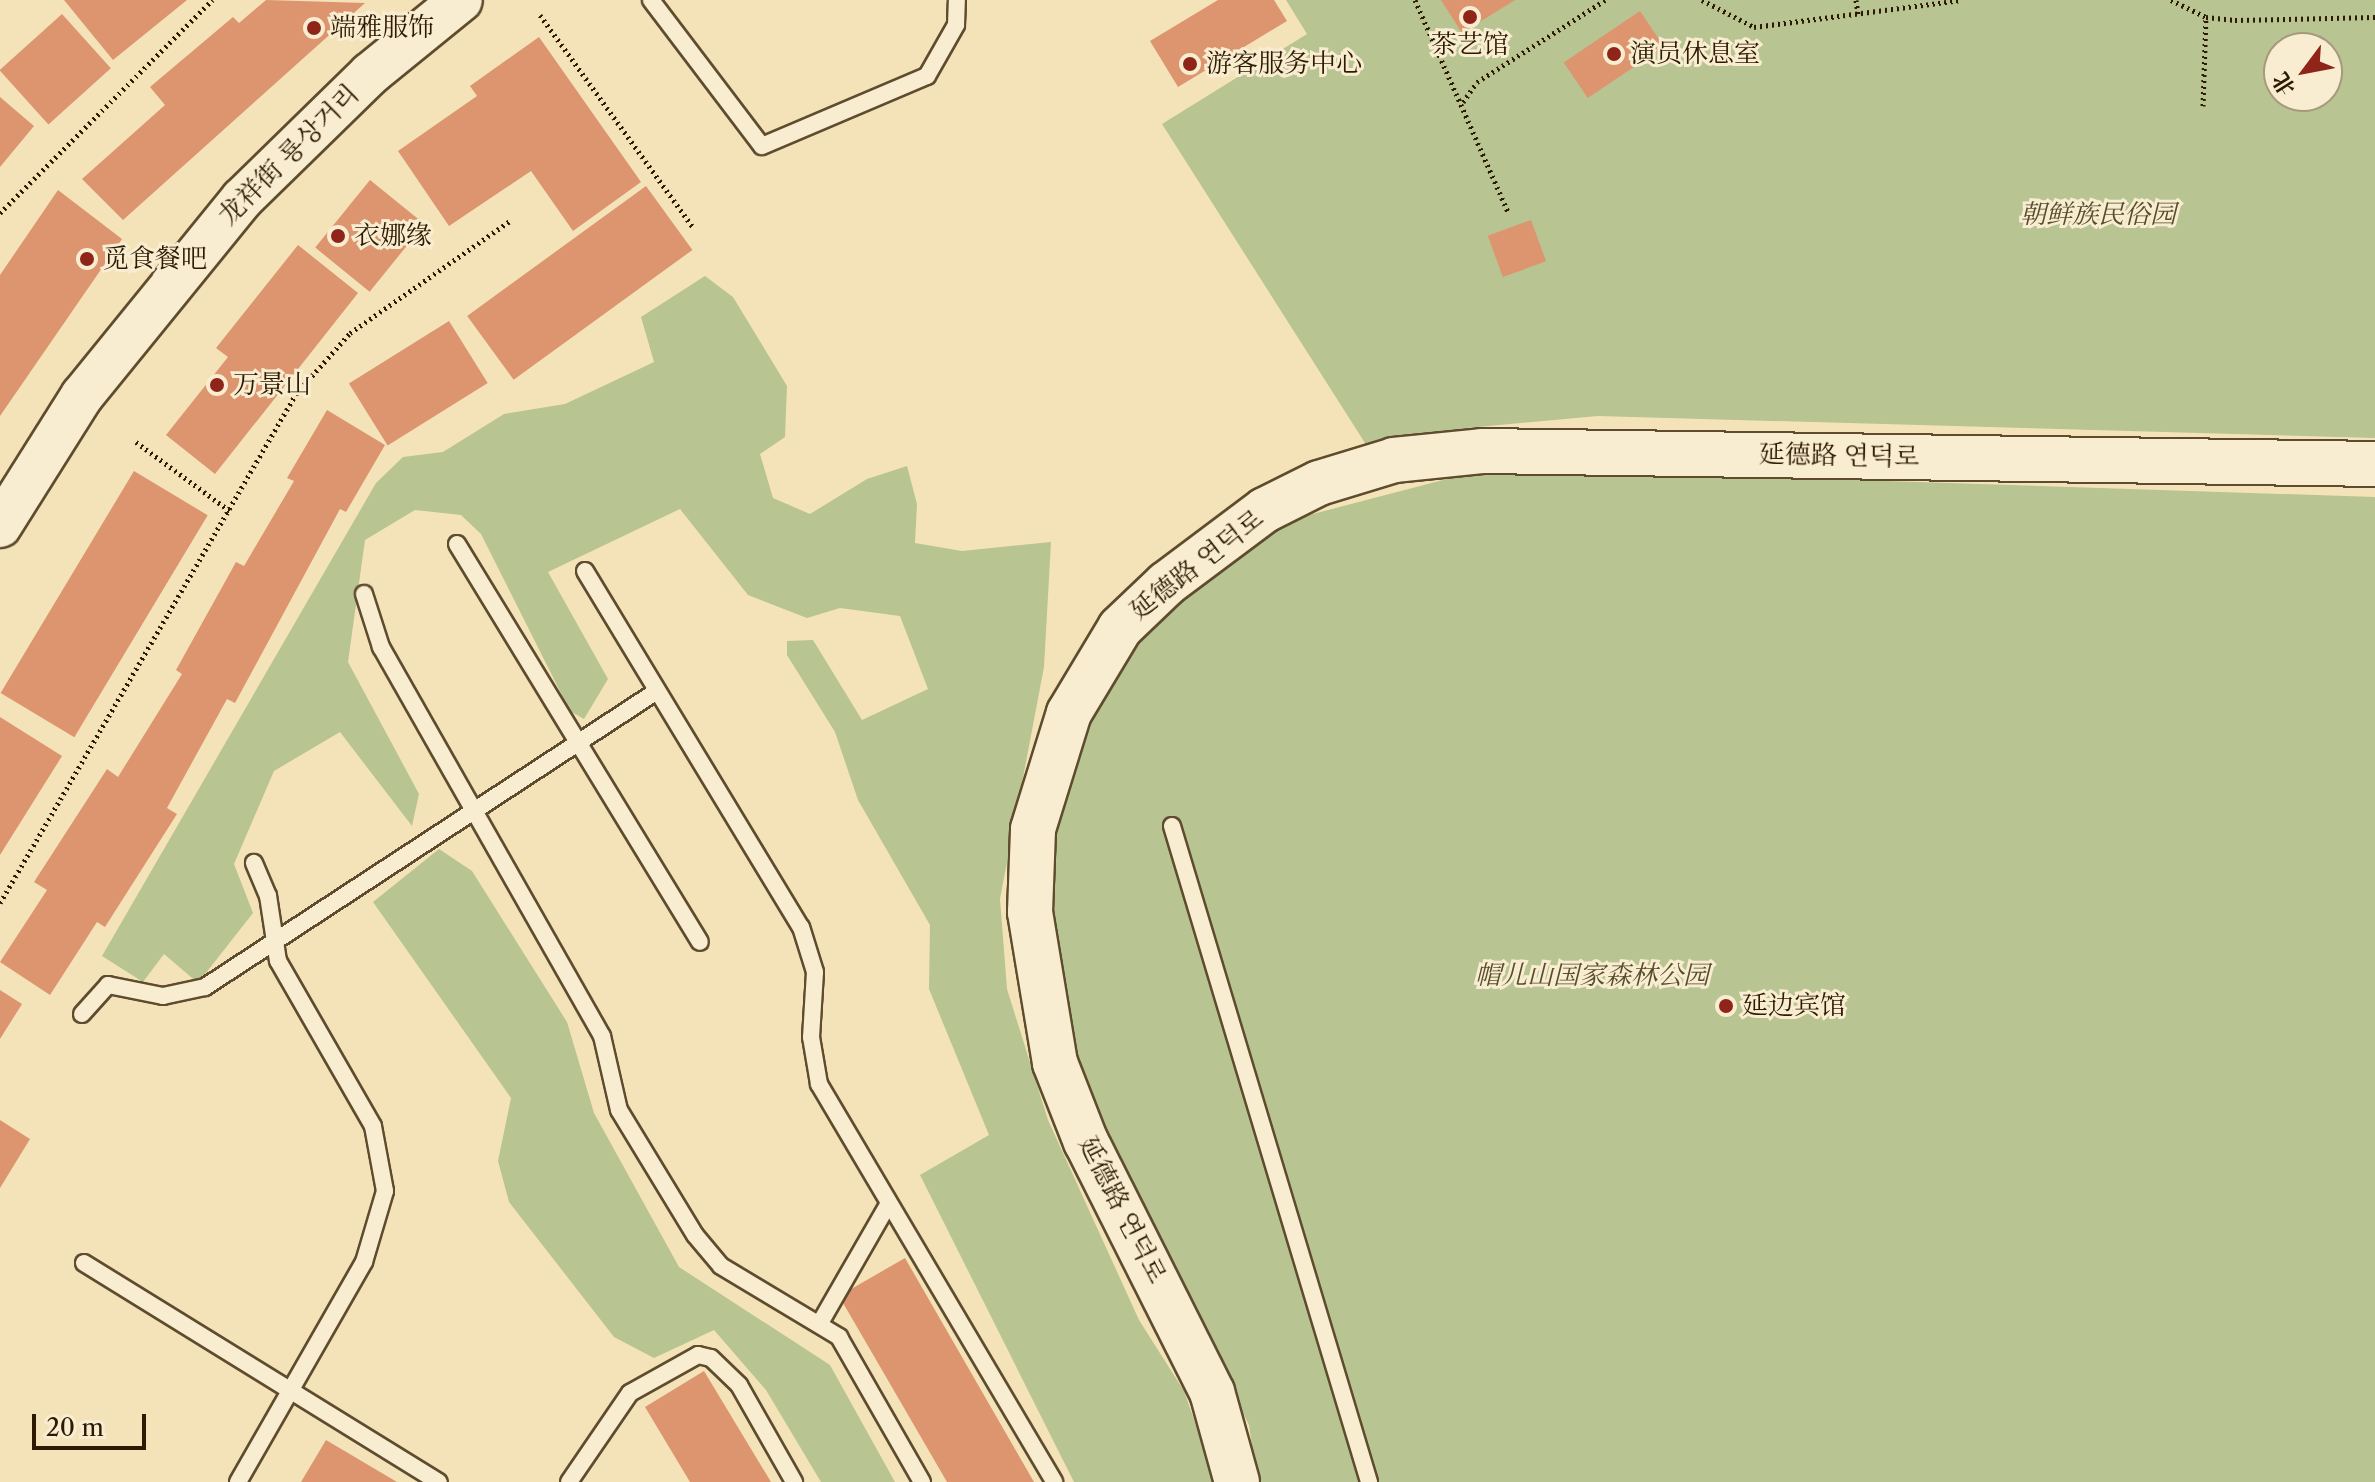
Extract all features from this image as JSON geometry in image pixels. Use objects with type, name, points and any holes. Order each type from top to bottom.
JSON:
[{"type":"main road","name":"延德路 연덕로","points":[[1237,1482],[1212,1392],[1086,1142],[1055,1063],[1030,912],[1033,829],[1069,713],[1120,628],[1166,584],[1265,510],[1319,483],[1394,460],[1482,451],[2375,464]]},
{"type":"street","name":"龙祥街 룡상거리","points":[[0,526],[82,396],[242,199],[370,74],[461,0]]},
{"type":"lane","points":[[651,0],[762,146],[927,76],[956,25],[957,0]]},
{"type":"lane","points":[[457,544],[700,942]]},
{"type":"lane","points":[[585,571],[801,927],[815,972],[811,1037],[819,1084],[1054,1482]]},
{"type":"lane","points":[[364,594],[381,647],[602,1036],[619,1110],[707,1252],[820,1323],[851,1352],[922,1482]]},
{"type":"lane","points":[[82,1014],[108,985],[181,995],[272,943],[657,691]]},
{"type":"lane","points":[[1172,826],[1369,1482]]},
{"type":"lane","points":[[238,1482],[287,1391],[364,1262],[385,1191],[373,1126],[272,943],[268,896],[254,863]]},
{"type":"lane","points":[[820,1323],[889,1203]]},
{"type":"lane","points":[[84,1263],[439,1482]]},
{"type":"lane","points":[[569,1482],[630,1393],[698,1355],[739,1385],[794,1482]]},
{"type":"path","points":[[0,213],[212,0]]},
{"type":"path","points":[[1415,0],[1463,102],[1508,212]]},
{"type":"path","points":[[1463,102],[1477,82],[1605,0]]},
{"type":"path","points":[[1702,0],[1754,27],[1961,0]]},
{"type":"path","points":[[1856,0],[1859,15]]},
{"type":"path","points":[[2171,0],[2206,17],[2375,17]]},
{"type":"path","points":[[540,15],[693,227]]},
{"type":"path","points":[[2203,106],[2206,17]]},
{"type":"path","points":[[0,903],[323,359],[510,221]]},
{"type":"path","points":[[136,442],[230,511]]},
{"type":"green space","name":"朝鲜族民俗园","points":[[1286,0],[2375,0],[2375,438],[1598,416],[1467,428],[1372,454],[1162,124],[1307,34]]},
{"type":"green space","points":[[705,276],[733,297],[787,386],[785,437],[760,454],[773,498],[810,514],[867,479],[907,466],[917,504],[915,543],[962,551],[1051,542],[1044,667],[1000,899],[1007,989],[1048,1120],[1139,1320],[1184,1391],[1216,1482],[1074,1482],[920,1175],[989,1135],[929,989],[930,925],[858,800],[835,732],[787,655],[787,641],[813,640],[862,720],[928,689],[900,616],[840,608],[807,618],[748,595],[680,509],[548,572],[608,679],[584,719],[570,711],[481,534],[461,515],[415,510],[365,540],[348,662],[419,794],[412,826],[340,732],[274,771],[234,864],[253,913],[198,983],[164,954],[143,982],[102,956],[376,483],[403,457],[443,452],[504,414],[565,404],[654,362],[641,317]]},
{"type":"green space","name":"帽儿山国家森林公园","points":[[1489,468],[2375,497],[2375,1482],[1257,1482],[1249,1425],[1107,1138],[1070,1033],[1049,893],[1058,771],[1120,647],[1183,580],[1286,521]]},
{"type":"green space","points":[[439,849],[472,871],[567,1022],[594,1113],[679,1267],[830,1365],[895,1482],[821,1482],[766,1390],[714,1330],[654,1358],[614,1337],[509,1202],[498,1161],[511,1098],[373,902]]},
{"type":"building","points":[[64,0],[187,0],[113,60]]},
{"type":"building","points":[[266,0],[365,3],[123,220],[82,179],[165,105],[150,87],[233,17],[239,23]]},
{"type":"building","name":"游客服务中心","points":[[1218,0],[1274,0],[1287,21],[1178,87],[1150,41]]},
{"type":"building","name":"茶艺馆","points":[[1441,0],[1515,0],[1462,33]]},
{"type":"building","name":"演员休息室","points":[[1640,11],[1664,47],[1588,98],[1564,62]]},
{"type":"building","points":[[62,14],[111,68],[48,124],[0,70]]},
{"type":"building","points":[[539,37],[641,182],[573,231],[531,171],[449,226],[398,151],[477,96],[470,86]]},
{"type":"building","points":[[0,97],[34,126],[0,167]]},
{"type":"building","points":[[370,180],[424,224],[370,292],[315,248]]},
{"type":"building","points":[[646,186],[692,250],[514,380],[467,316]]},
{"type":"building","points":[[58,190],[122,239],[0,416],[0,275]]},
{"type":"building","points":[[1531,220],[1546,261],[1503,277],[1488,236]]},
{"type":"building","points":[[298,245],[358,293],[215,474],[166,435],[228,357],[216,348]]},
{"type":"building","points":[[449,321],[488,383],[388,445],[349,384]]},
{"type":"building","points":[[327,410],[385,445],[346,512],[340,509],[235,703],[227,699],[167,808],[177,814],[105,927],[97,922],[50,995],[0,962],[47,890],[34,882],[107,769],[118,777],[182,674],[176,670],[236,562],[244,566],[294,481],[287,478]]},
{"type":"building","points":[[134,471],[208,515],[74,737],[1,693]]},
{"type":"building","points":[[0,717],[62,756],[0,855]]},
{"type":"building","points":[[0,990],[22,1004],[0,1039]]},
{"type":"building","points":[[0,1120],[30,1139],[0,1188]]},
{"type":"building","points":[[905,1258],[1034,1482],[947,1482],[839,1296]]},
{"type":"building","points":[[704,1371],[771,1482],[690,1482],[645,1407]]},
{"type":"building","points":[[326,1440],[397,1482],[301,1482]]},
{"type":"place","name":"茶艺馆","points":[[1470,17]]},
{"type":"place","name":"端雅服饰","points":[[314,28]]},
{"type":"place","name":"演员休息室","points":[[1614,54]]},
{"type":"place","name":"游客服务中心","points":[[1190,64]]},
{"type":"place","name":"衣娜缘","points":[[338,236]]},
{"type":"place","name":"觅食餐吧","points":[[87,259]]},
{"type":"place","name":"万景山","points":[[217,385]]},
{"type":"place","name":"延边宾馆","points":[[1726,1006]]}]
